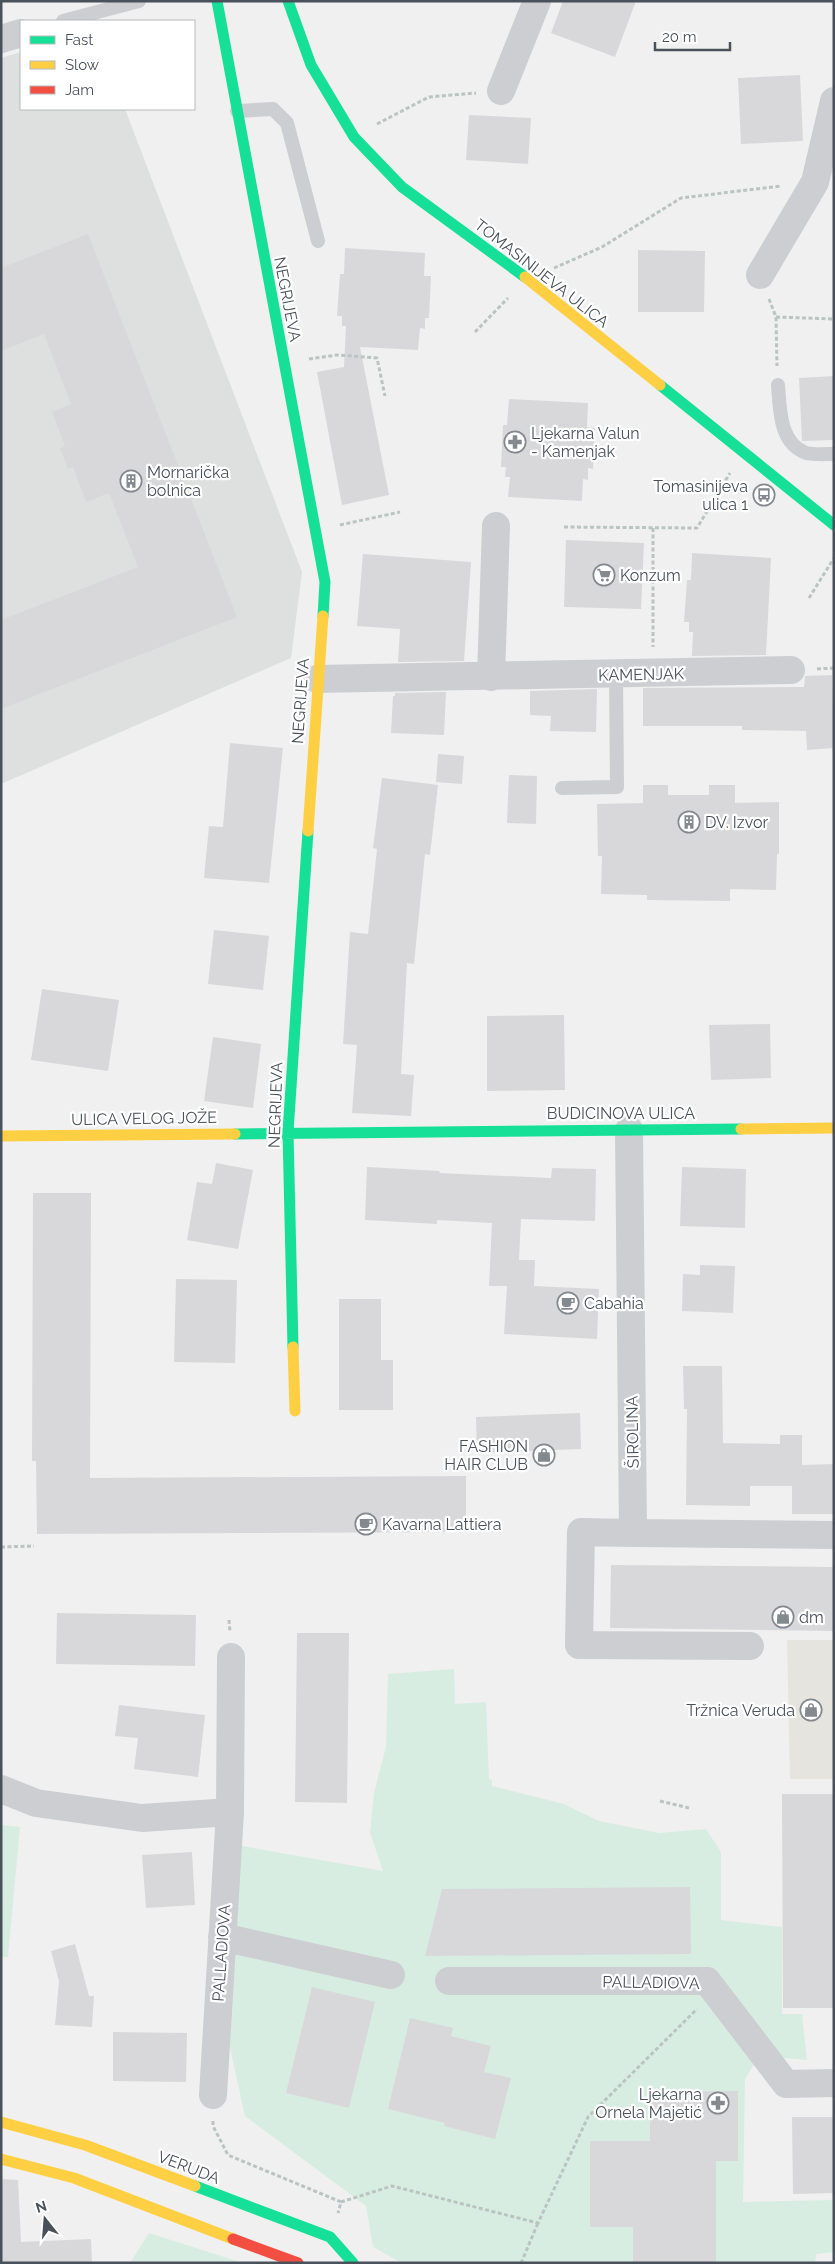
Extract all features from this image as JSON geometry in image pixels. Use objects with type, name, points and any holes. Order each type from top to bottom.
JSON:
[{"type":"street","name":"NEGRIJEVA","points":[[217,1],[324,582],[288,1132],[295,1411]]},
{"type":"street","name":"TOMASINIJEVA ULICA","points":[[288,1],[311,64],[354,136],[402,187],[527,279],[834,524]]},
{"type":"street","points":[[501,91],[537,1]]},
{"type":"street","points":[[1,39],[20,33]]},
{"type":"street","points":[[760,275],[815,182],[834,101]]},
{"type":"street","points":[[492,677],[496,526]]},
{"type":"street","name":"KAMENJAK","points":[[318,679],[792,670]]},
{"type":"street","name":"BUDICINOVA ULICA","points":[[288,1132],[834,1128]]},
{"type":"street","name":"ŠIROLINA","points":[[629,1130],[633,1533]]},
{"type":"street","name":"ULICA VELOG JOŽE","points":[[1,1136],[288,1132]]},
{"type":"street","points":[[750,1646],[579,1645],[581,1532],[834,1535]]},
{"type":"street","name":"PALLADIOVA","points":[[212,2094],[230,1812],[231,1657]]},
{"type":"street","points":[[1,1789],[36,1803],[142,1818],[230,1812]]},
{"type":"street","points":[[222,1937],[391,1975]]},
{"type":"street","name":"PALLADIOVA","points":[[449,1981],[707,1981],[786,2084],[834,2083]]},
{"type":"street","name":"VERUDA","points":[[1,2122],[85,2145],[330,2237],[353,2263]]},
{"type":"street","points":[[1,2159],[74,2178],[298,2263]]},
{"type":"lane","points":[[67,20],[139,1]]},
{"type":"lane","points":[[237,111],[273,109],[287,123],[318,241]]},
{"type":"lane","points":[[778,385],[780,419],[790,441],[807,453],[834,454]]},
{"type":"lane","points":[[562,788],[617,787],[616,674]]},
{"type":"path","points":[[354,136],[428,97],[501,91]]},
{"type":"path","points":[[475,332],[527,279],[602,247],[681,198],[815,182]]},
{"type":"path","points":[[760,275],[776,317],[778,385]]},
{"type":"path","points":[[776,317],[834,319]]},
{"type":"path","points":[[337,355],[377,358],[385,396]]},
{"type":"path","points":[[564,527],[697,528],[744,452]]},
{"type":"path","points":[[355,522],[400,512]]},
{"type":"path","points":[[653,528],[654,674]]},
{"type":"path","points":[[809,598],[834,558]]},
{"type":"path","points":[[1,1547],[34,1546]]},
{"type":"path","points":[[660,1801],[689,1808]]},
{"type":"path","points":[[521,2263],[588,2117],[715,1991]]},
{"type":"path","points":[[212,2094],[213,2126],[228,2155],[341,2202],[392,2186],[538,2223]]},
{"type":"path","points":[[330,2237],[341,2202]]},
{"type":"shaded area","points":[[20,52],[20,110],[125,110],[302,572],[291,658],[1,784],[1,58]]},
{"type":"shaded area","name":"Tržnica Veruda","points":[[787,1640],[834,1640],[834,1779],[790,1779]]},
{"type":"green space","points":[[454,1669],[455,1704],[486,1702],[489,1779],[492,1780],[492,1786],[564,1804],[599,1821],[659,1833],[706,1829],[721,1852],[721,1920],[782,1927],[782,2014],[802,2014],[807,2060],[759,2056],[745,2079],[743,2202],[834,2200],[834,2252],[816,2254],[815,2263],[402,2263],[373,2247],[366,2206],[245,2116],[223,2016],[242,1846],[383,1871],[370,1833],[374,1793],[386,1747],[388,1674]]},
{"type":"green space","points":[[1,1825],[20,1827],[8,1957],[1,1957]]},
{"type":"green space","points":[[149,2233],[243,2263],[130,2263]]},
{"type":"building","points":[[563,1],[636,1],[615,57],[551,33]]},
{"type":"building","points":[[800,75],[803,141],[741,144],[738,78]]},
{"type":"building","points":[[469,115],[531,118],[528,164],[466,160]]},
{"type":"building","name":"Mornarička bolnica","points":[[88,234],[237,617],[1,709],[1,620],[138,567],[109,493],[86,502],[73,467],[68,469],[60,448],[65,446],[52,412],[71,404],[44,334],[1,351],[1,268]]},
{"type":"building","points":[[345,248],[425,253],[424,276],[431,276],[429,318],[425,318],[425,329],[420,328],[418,350],[360,347],[389,495],[342,505],[317,372],[344,367],[346,326],[342,326],[342,316],[337,316],[340,274],[344,274]]},
{"type":"building","points":[[638,250],[705,251],[704,312],[638,312]]},
{"type":"building","points":[[834,376],[834,440],[802,441],[799,378]]},
{"type":"building","points":[[509,399],[588,403],[587,427],[595,428],[593,469],[588,468],[588,480],[583,479],[582,501],[508,497],[510,477],[505,477],[506,467],[501,467],[503,425],[507,425]]},
{"type":"building","name":"Konzum","points":[[566,540],[644,543],[641,609],[564,607]]},
{"type":"building","points":[[692,553],[771,558],[766,655],[692,656],[693,632],[689,632],[689,622],[684,622],[687,580],[691,580]]},
{"type":"building","points":[[363,554],[471,562],[464,661],[398,662],[400,629],[357,626]]},
{"type":"building","points":[[832,675],[834,748],[807,750],[806,731],[742,730],[742,726],[643,726],[643,688],[804,687],[805,676]]},
{"type":"building","points":[[597,689],[596,732],[550,731],[551,716],[530,715],[530,691]]},
{"type":"building","points":[[446,692],[444,735],[391,733],[393,696],[395,696],[395,693]]},
{"type":"building","points":[[230,743],[283,748],[269,883],[204,878],[209,826],[223,827]]},
{"type":"building","points":[[438,754],[464,756],[462,784],[436,782]]},
{"type":"building","points":[[509,775],[537,776],[536,824],[507,823]]},
{"type":"building","points":[[382,778],[438,785],[430,855],[425,854],[414,964],[407,963],[401,1074],[414,1075],[411,1116],[352,1113],[357,1045],[343,1044],[350,932],[368,934],[377,849],[373,848]]},
{"type":"building","points":[[643,785],[668,785],[668,795],[709,795],[709,785],[735,785],[735,803],[779,802],[779,854],[777,854],[776,890],[730,889],[730,901],[647,900],[647,895],[601,894],[602,856],[598,856],[597,804],[643,803]]},
{"type":"building","points":[[214,930],[269,936],[263,990],[208,984]]},
{"type":"building","points":[[42,989],[119,1000],[108,1071],[31,1060]]},
{"type":"building","points":[[564,1015],[565,1090],[487,1091],[487,1016]]},
{"type":"building","points":[[770,1024],[771,1078],[711,1080],[709,1025]]},
{"type":"building","points":[[213,1037],[261,1044],[253,1108],[204,1101]]},
{"type":"building","points":[[216,1163],[253,1170],[238,1249],[187,1240],[197,1182],[212,1184]]},
{"type":"building","points":[[367,1167],[440,1171],[439,1173],[551,1178],[552,1168],[596,1169],[595,1221],[521,1219],[519,1260],[535,1260],[534,1286],[599,1289],[597,1339],[504,1334],[507,1286],[489,1286],[492,1223],[437,1220],[437,1224],[365,1220]]},
{"type":"building","points":[[682,1167],[746,1169],[745,1228],[680,1226]]},
{"type":"building","points":[[33,1193],[91,1193],[90,1478],[466,1476],[466,1532],[37,1534],[36,1461],[32,1461]]},
{"type":"building","points":[[700,1265],[735,1266],[733,1313],[682,1311],[683,1274],[700,1275]]},
{"type":"building","points":[[176,1279],[237,1280],[235,1363],[174,1362]]},
{"type":"building","points":[[339,1299],[381,1299],[381,1360],[393,1360],[393,1410],[339,1410]]},
{"type":"building","points":[[683,1366],[722,1366],[723,1443],[780,1444],[780,1435],[802,1435],[802,1465],[834,1464],[834,1514],[792,1514],[792,1486],[750,1486],[750,1506],[686,1505],[687,1409],[684,1409]]},
{"type":"building","points":[[580,1413],[581,1449],[477,1453],[476,1417]]},
{"type":"building","points":[[611,1565],[834,1567],[834,1631],[610,1628]]},
{"type":"building","points":[[57,1613],[196,1615],[195,1666],[56,1664]]},
{"type":"building","points":[[297,1633],[349,1633],[347,1803],[295,1802]]},
{"type":"building","points":[[119,1705],[205,1715],[198,1777],[134,1769],[138,1738],[115,1736]]},
{"type":"building","points":[[782,1794],[834,1794],[834,2008],[783,2008]]},
{"type":"building","points":[[192,1852],[195,1905],[146,1908],[142,1855]]},
{"type":"building","points":[[690,1887],[691,1954],[425,1956],[442,1889]]},
{"type":"building","points":[[75,1944],[89,1996],[94,1996],[92,2027],[55,2025],[59,1981],[51,1951]]},
{"type":"building","points":[[312,1987],[375,2002],[349,2108],[286,2093]]},
{"type":"building","points":[[410,2018],[453,2028],[451,2036],[491,2046],[484,2072],[511,2078],[495,2139],[444,2126],[445,2123],[388,2109]]},
{"type":"building","points":[[113,2032],[187,2033],[186,2082],[113,2081]]},
{"type":"building","points":[[738,2091],[738,2161],[716,2161],[716,2263],[633,2263],[633,2227],[590,2227],[590,2141],[650,2141],[650,2092]]},
{"type":"building","points":[[792,2117],[834,2117],[834,2193],[793,2194]]},
{"type":"building","points":[[1,2179],[18,2180],[21,2242],[91,2239],[92,2263],[1,2263]]},
{"type":"traffic: fast","points":[[217,1],[325,582],[323,616]]},
{"type":"traffic: fast","points":[[288,1],[311,65],[354,137],[402,187],[525,277]]},
{"type":"traffic: fast","points":[[660,385],[834,525]]},
{"type":"traffic: fast","points":[[293,1347],[288,1132],[308,831]]},
{"type":"traffic: fast","points":[[235,1134],[741,1129]]},
{"type":"traffic: fast","points":[[195,2186],[330,2237],[353,2263]]},
{"type":"traffic: slow","points":[[525,277],[660,385]]},
{"type":"traffic: slow","points":[[308,831],[323,616]]},
{"type":"traffic: slow","points":[[741,1129],[834,1128]]},
{"type":"traffic: slow","points":[[1,1136],[235,1134]]},
{"type":"traffic: slow","points":[[293,1347],[295,1411]]},
{"type":"traffic: slow","points":[[1,2122],[85,2145],[195,2186]]},
{"type":"traffic: slow","points":[[1,2159],[74,2178],[233,2239]]},
{"type":"traffic: jam","points":[[233,2239],[298,2263]]},
{"type":"place","name":"Ljekarna Valun - Kamenjak","points":[[515,442]]},
{"type":"place","name":"Mornarička bolnica","points":[[131,481]]},
{"type":"place","name":"Tomasinijeva ulica 1","points":[[764,495]]},
{"type":"place","name":"Konzum","points":[[604,575]]},
{"type":"place","name":"DV. Izvor","points":[[689,822]]},
{"type":"place","name":"Cabahia","points":[[568,1303]]},
{"type":"place","name":"FASHION HAIR CLUB","points":[[544,1455]]},
{"type":"place","name":"Kavarna Lattiera","points":[[366,1524]]},
{"type":"place","name":"dm","points":[[783,1617]]},
{"type":"place","name":"Tržnica Veruda","points":[[811,1710]]},
{"type":"place","name":"Ljekarna Ornela Majetić","points":[[718,2103]]}]
